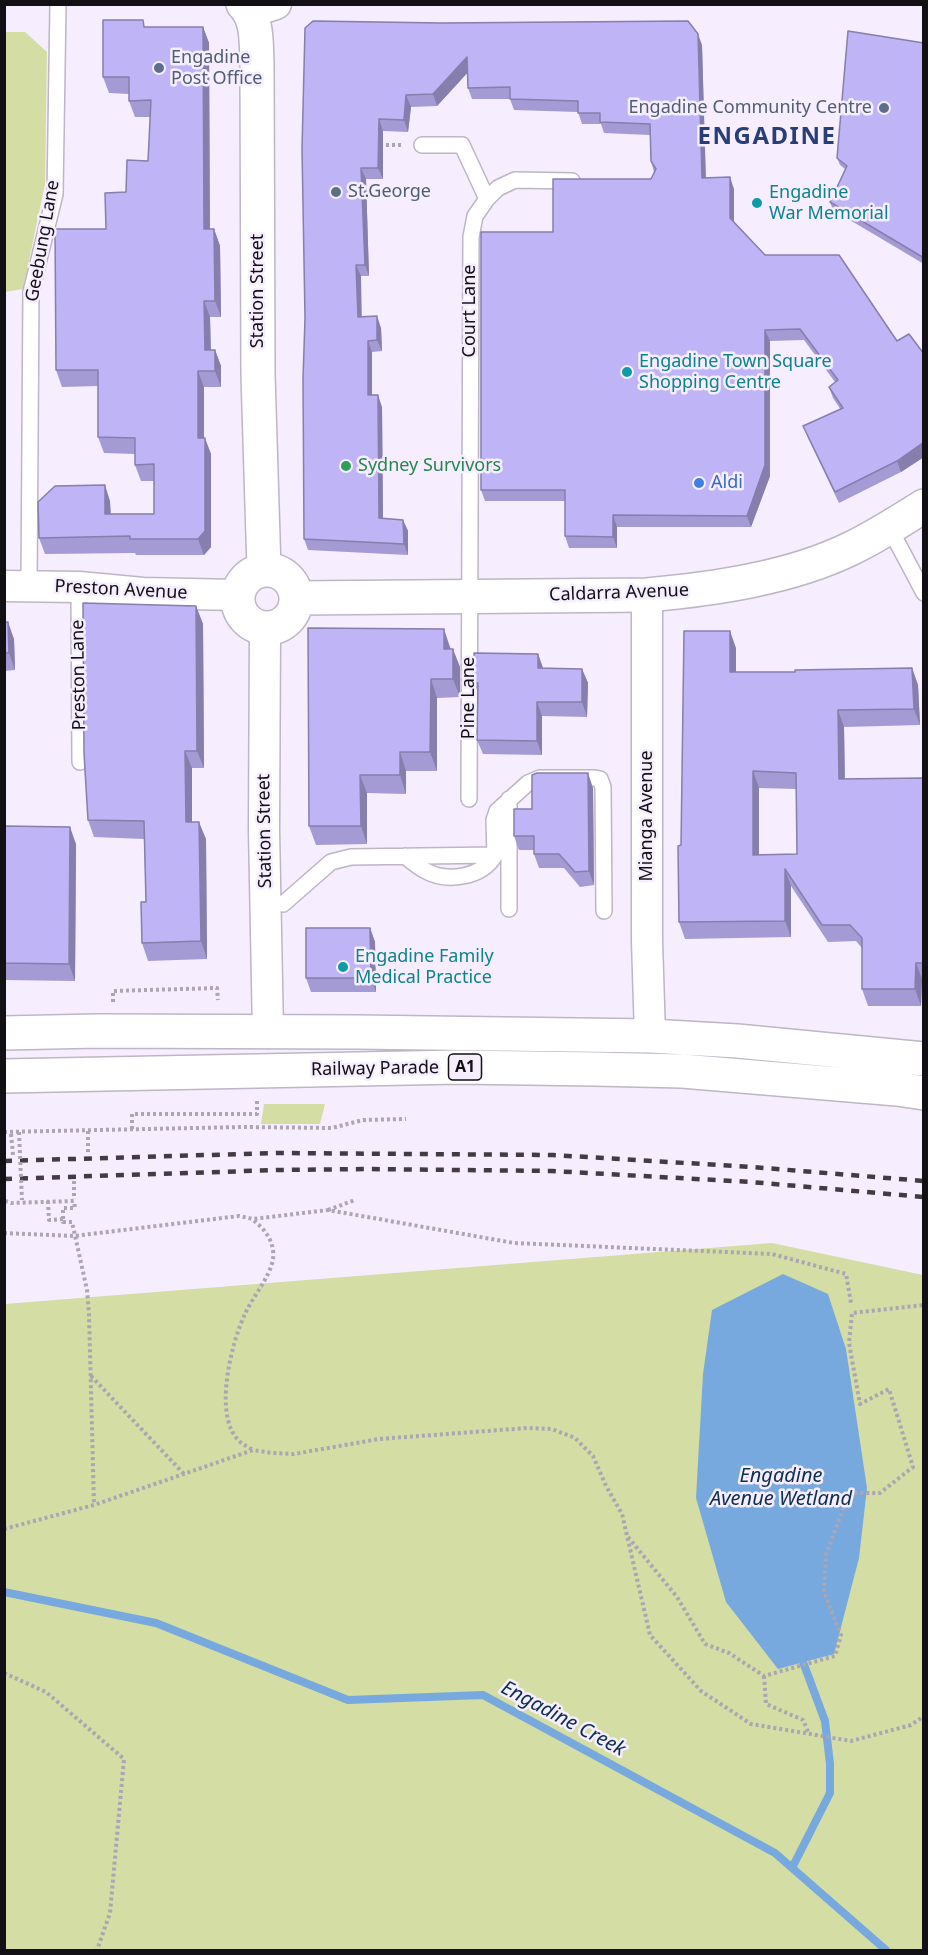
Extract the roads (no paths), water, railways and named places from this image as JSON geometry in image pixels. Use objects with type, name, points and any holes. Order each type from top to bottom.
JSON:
[{"type":"main road","name":"Station Street","points":[[257,7],[255,32],[258,375],[264,570]]},
{"type":"main road","name":"Caldarra Avenue","points":[[296,598],[647,596],[687,592],[761,578],[850,549],[890,528],[924,506]]},
{"type":"main road","points":[[264,570],[283,575],[290,581],[296,598],[295,608],[291,617],[284,624],[265,629],[255,627],[241,614],[237,604],[237,595],[247,578],[255,572],[264,570]]},
{"type":"main road","name":"Railway Parade","points":[[4,1033],[97,1031],[650,1036],[737,1041],[924,1059]]},
{"type":"main road","name":"Railway Parade","points":[[4,1076],[459,1067],[595,1068],[682,1071],[924,1093]]},
{"type":"street","name":"Preston Avenue","points":[[17,586],[79,587],[143,593],[237,595]]},
{"type":"street","name":"Mianga Avenue","points":[[647,596],[647,941],[650,1036]]},
{"type":"street","name":"Station Street","points":[[265,629],[264,830],[268,1032]]},
{"type":"lane","name":"Geebung Lane","points":[[17,586],[31,292],[55,194],[57,4]]},
{"type":"lane","points":[[422,145],[462,145],[487,199]]},
{"type":"lane","name":"Court Lane","points":[[469,596],[471,237],[475,216],[498,188],[515,180],[582,181]]},
{"type":"lane","points":[[890,528],[924,594]]},
{"type":"lane","name":"Preston Lane","points":[[79,587],[80,762]]},
{"type":"lane","name":"Pine Lane","points":[[469,596],[469,799]]},
{"type":"lane","points":[[405,856],[425,871],[440,876],[472,875],[488,864],[495,855],[495,816],[500,807],[528,783],[540,778],[600,779],[603,787],[604,911]]},
{"type":"lane","points":[[509,799],[509,909]]},
{"type":"lane","points":[[284,904],[331,862],[351,857],[495,855]]},
{"type":"water","name":"Engadine Avenue Wetland","points":[[783,1274],[828,1294],[846,1349],[867,1488],[859,1558],[834,1654],[778,1669],[726,1602],[696,1498],[703,1374],[712,1310]]},
{"type":"waterway","name":"Engadine Creek","points":[[4,1592],[156,1623],[348,1700],[483,1695],[775,1853],[886,1950]]},
{"type":"waterway","points":[[792,1868],[830,1793],[830,1764],[825,1721],[803,1662]]},
{"type":"railway","points":[[4,1161],[276,1153],[553,1155],[752,1167],[924,1181]]},
{"type":"railway","points":[[4,1179],[278,1170],[552,1171],[751,1182],[924,1197]]},
{"type":"place","name":"Engadine Post Office","points":[[159,68]]},
{"type":"place","name":"Engadine Community Centre","points":[[884,108]]},
{"type":"place","name":"St.George","points":[[336,192]]},
{"type":"place","name":"Engadine War Memorial","points":[[757,203]]},
{"type":"place","name":"Engadine Town Square Shopping Centre","points":[[627,372]]},
{"type":"place","name":"Sydney Survivors","points":[[346,466]]},
{"type":"place","name":"Aldi","points":[[699,483]]},
{"type":"place","name":"Engadine Family Medical Practice","points":[[343,967]]},
{"type":"district","name":"ENGADINE","points":[[767,137]]}]
